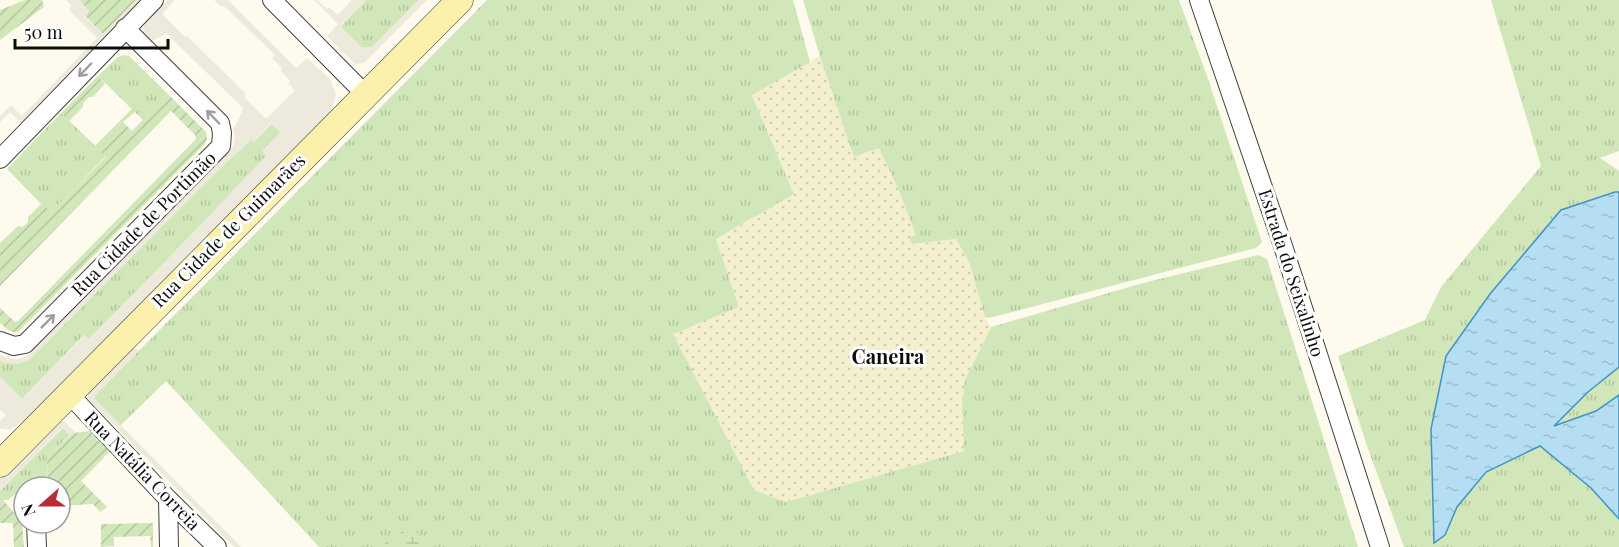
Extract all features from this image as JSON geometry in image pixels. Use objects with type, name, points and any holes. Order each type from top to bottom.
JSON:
[{"type":"main road","name":"Rua Cidade de Guimarães","points":[[0,464],[459,0]]},
{"type":"street","points":[[0,159],[154,0]]},
{"type":"street","points":[[272,0],[365,94]]},
{"type":"street","name":"Estrada do Seixalinho","points":[[1198,0],[1283,246],[1380,547]]},
{"type":"street","name":"Rua Cidade de Portimão","points":[[0,341],[14,346],[25,344],[221,146],[220,123],[125,28]]},
{"type":"street","name":"Rua Natália Correia","points":[[69,394],[168,499],[217,547]]},
{"type":"street","points":[[168,499],[169,547]]},
{"type":"shaded area","points":[[66,0],[80,0],[89,11],[85,17],[103,34],[136,0],[144,0],[23,122],[21,123],[10,112],[0,122],[0,116],[11,105],[22,116],[97,38],[69,10],[72,6]]},
{"type":"shaded area","points":[[168,0],[175,0],[162,14],[246,94],[244,97],[266,119],[295,90],[280,70],[282,68],[272,58],[275,55],[224,6],[222,7],[214,0],[228,0],[296,68],[307,58],[330,79],[336,94],[332,109],[319,125],[28,417],[10,430],[2,429],[0,421],[6,415],[0,410],[0,377],[22,399],[85,335],[89,339],[201,225],[266,156],[263,152],[280,133],[271,123],[254,142],[251,140],[210,178],[29,360],[19,364],[5,363],[0,360],[0,355],[10,359],[27,356],[233,147],[235,137],[233,129],[243,111],[242,107],[168,35],[165,34],[149,43],[142,35],[146,22]]},
{"type":"shaded area","points":[[314,0],[327,9],[329,7],[338,15],[352,0],[366,0],[340,26],[362,48],[372,47],[419,0],[427,0],[364,63],[355,64],[327,36],[338,24]]},
{"type":"shaded area","name":"Caneira","points":[[832,47],[900,193],[916,235],[912,244],[956,239],[969,262],[985,317],[991,327],[965,380],[962,404],[964,451],[786,502],[754,490],[672,333],[739,307],[716,239],[794,194],[752,94]]},
{"type":"shaded area","points":[[132,346],[138,351],[95,395],[95,399],[241,547],[234,547],[88,399],[88,393]]},
{"type":"shaded area","points":[[58,421],[66,423],[76,433],[70,435],[63,428],[61,429],[16,475],[12,475],[12,479],[0,491],[0,478]]},
{"type":"green space","points":[[25,0],[42,0],[44,7],[0,40],[0,10]]},
{"type":"green space","points":[[80,0],[136,0],[103,34],[85,16]]},
{"type":"green space","points":[[366,0],[419,0],[372,47],[362,48],[340,27]]},
{"type":"green space","points":[[487,0],[793,0],[810,62],[752,95],[794,194],[716,239],[739,307],[673,334],[754,490],[786,502],[964,451],[962,404],[965,380],[991,327],[1143,283],[1258,255],[1267,259],[1358,547],[319,547],[166,381],[120,426],[95,399],[95,395]]},
{"type":"green space","points":[[803,0],[1179,0],[1206,73],[1262,242],[1256,248],[989,318],[985,317],[969,262],[956,239],[912,244],[909,238],[916,235],[879,148],[854,157]]},
{"type":"green space","points":[[1491,0],[1619,0],[1619,151],[1600,158],[1619,171],[1619,192],[1561,210],[1490,294],[1446,356],[1431,429],[1434,542],[1445,535],[1457,507],[1486,472],[1540,446],[1591,488],[1613,511],[1619,519],[1619,547],[1404,547],[1367,446],[1338,356],[1425,320],[1441,287],[1541,166]]},
{"type":"green space","points":[[129,56],[168,94],[143,120],[98,76],[118,57]]},
{"type":"green space","points":[[98,76],[105,84],[93,97],[89,97],[83,103],[83,107],[69,121],[61,113]]},
{"type":"green space","points":[[168,94],[206,132],[205,144],[18,332],[8,330],[0,323],[0,308],[15,322],[18,321],[196,139],[195,135],[171,111],[0,286],[0,243],[18,226],[23,227],[28,222],[28,217],[42,203],[51,212],[106,157],[95,146],[132,109],[135,112],[123,122],[132,131]]},
{"type":"green space","points":[[61,113],[106,156],[50,213],[7,169]]},
{"type":"green space","points":[[272,123],[281,132],[263,151],[267,155],[89,339],[84,335],[22,399],[0,377],[0,360],[5,363],[29,360],[210,178],[251,139],[254,142]]},
{"type":"green space","points":[[1619,367],[1619,395],[1596,411],[1552,427],[1588,392]]},
{"type":"green space","points":[[63,428],[70,435],[47,457],[48,475],[16,475]]},
{"type":"green space","points":[[91,431],[110,451],[81,481],[107,507],[100,512],[93,504],[72,505],[72,475],[48,475],[47,457],[73,433]]},
{"type":"green space","points":[[12,479],[12,497],[0,503],[0,491]]},
{"type":"green space","points":[[3,500],[12,510],[12,523],[0,523],[0,503]]},
{"type":"green space","points":[[153,523],[153,547],[151,547],[150,536],[114,537],[114,546],[101,547],[101,524]]},
{"type":"green space","points":[[412,525],[427,547],[379,547]]},
{"type":"green space","points":[[14,535],[23,535],[24,547],[14,547]]},
{"type":"water","points":[[1619,192],[1619,367],[1588,392],[1554,426],[1596,411],[1619,395],[1619,519],[1591,488],[1540,446],[1486,472],[1457,507],[1445,535],[1434,543],[1431,429],[1446,356],[1490,294],[1561,210]]},
{"type":"district","name":"Caneira","points":[[888,357]]}]
